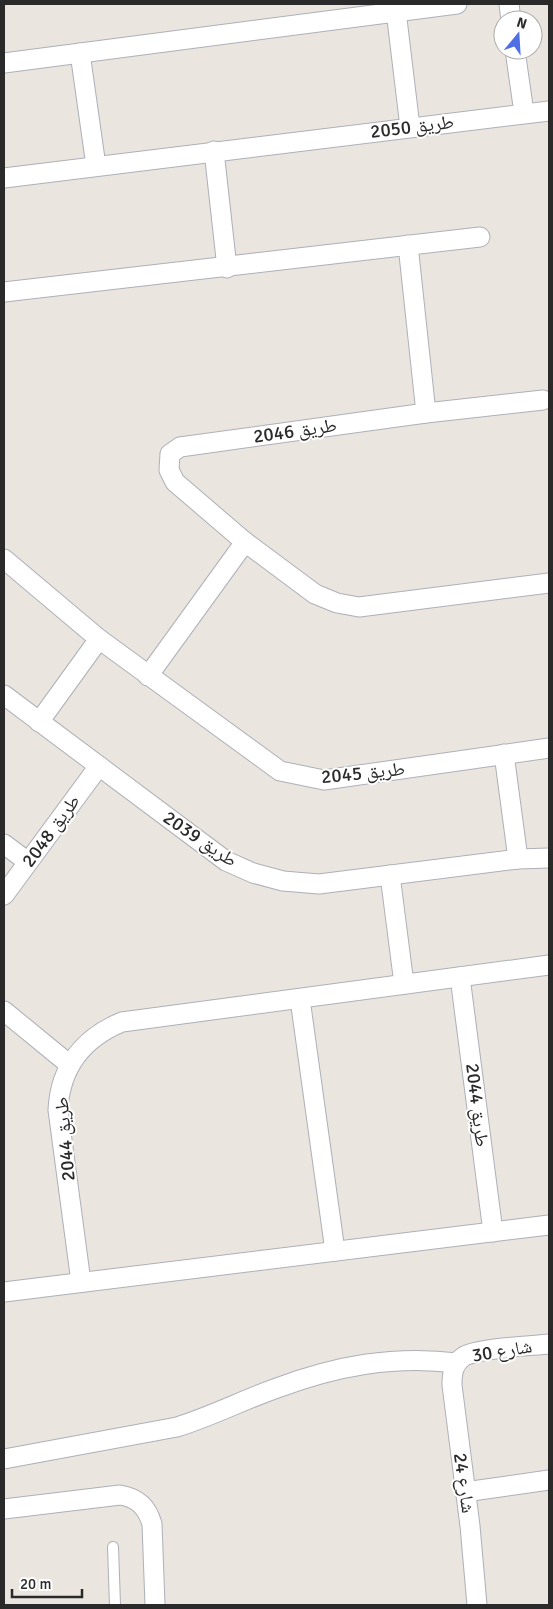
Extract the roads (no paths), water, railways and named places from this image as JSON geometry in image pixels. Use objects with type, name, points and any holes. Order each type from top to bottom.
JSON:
[{"type":"street","points":[[4,64],[457,4]]},
{"type":"street","points":[[396,11],[410,127]]},
{"type":"street","points":[[80,53],[96,166]]},
{"type":"street","points":[[516,60],[524,113]]},
{"type":"street","name":"طريق 2050","points":[[4,178],[275,143],[549,111]]},
{"type":"street","points":[[214,151],[228,268]]},
{"type":"street","points":[[4,292],[228,268],[480,237]]},
{"type":"street","points":[[408,245],[426,412]]},
{"type":"street","name":"طريق 2046","points":[[543,400],[426,412],[180,447],[170,454],[169,470],[175,482],[245,542],[315,594],[337,604],[359,607],[549,583]]},
{"type":"street","points":[[148,676],[245,542]]},
{"type":"street","name":"طريق 2045","points":[[4,559],[98,639],[260,759],[280,771],[300,777],[324,780],[549,748]]},
{"type":"street","points":[[39,722],[98,639]]},
{"type":"street","name":"طريق 2039","points":[[4,695],[226,860],[253,873],[284,881],[319,884],[518,859],[549,858]]},
{"type":"street","points":[[504,754],[518,859]]},
{"type":"street","name":"طريق 2048","points":[[4,896],[98,766]]},
{"type":"street","points":[[4,844],[28,862]]},
{"type":"street","points":[[390,875],[404,984]]},
{"type":"street","name":"طريق 2044","points":[[81,1282],[58,1110],[59,1091],[70,1066],[84,1047],[101,1031],[122,1022],[549,965]]},
{"type":"street","name":"طريق 2044","points":[[460,977],[493,1232]]},
{"type":"street","points":[[300,999],[335,1251]]},
{"type":"street","points":[[4,1011],[70,1066]]},
{"type":"street","points":[[4,1292],[549,1225]]},
{"type":"street","name":"شارع 30","points":[[457,1363],[471,1354],[549,1344]]},
{"type":"street","points":[[4,1459],[177,1427],[278,1387],[355,1364],[403,1359],[457,1363]]},
{"type":"street","name":"شارع 24","points":[[457,1363],[453,1370],[452,1385],[477,1605]]},
{"type":"street","points":[[465,1492],[549,1480]]},
{"type":"street","points":[[4,1509],[120,1495],[132,1497],[142,1504],[152,1524],[156,1605]]},
{"type":"lane","points":[[113,1546],[115,1605]]}]
